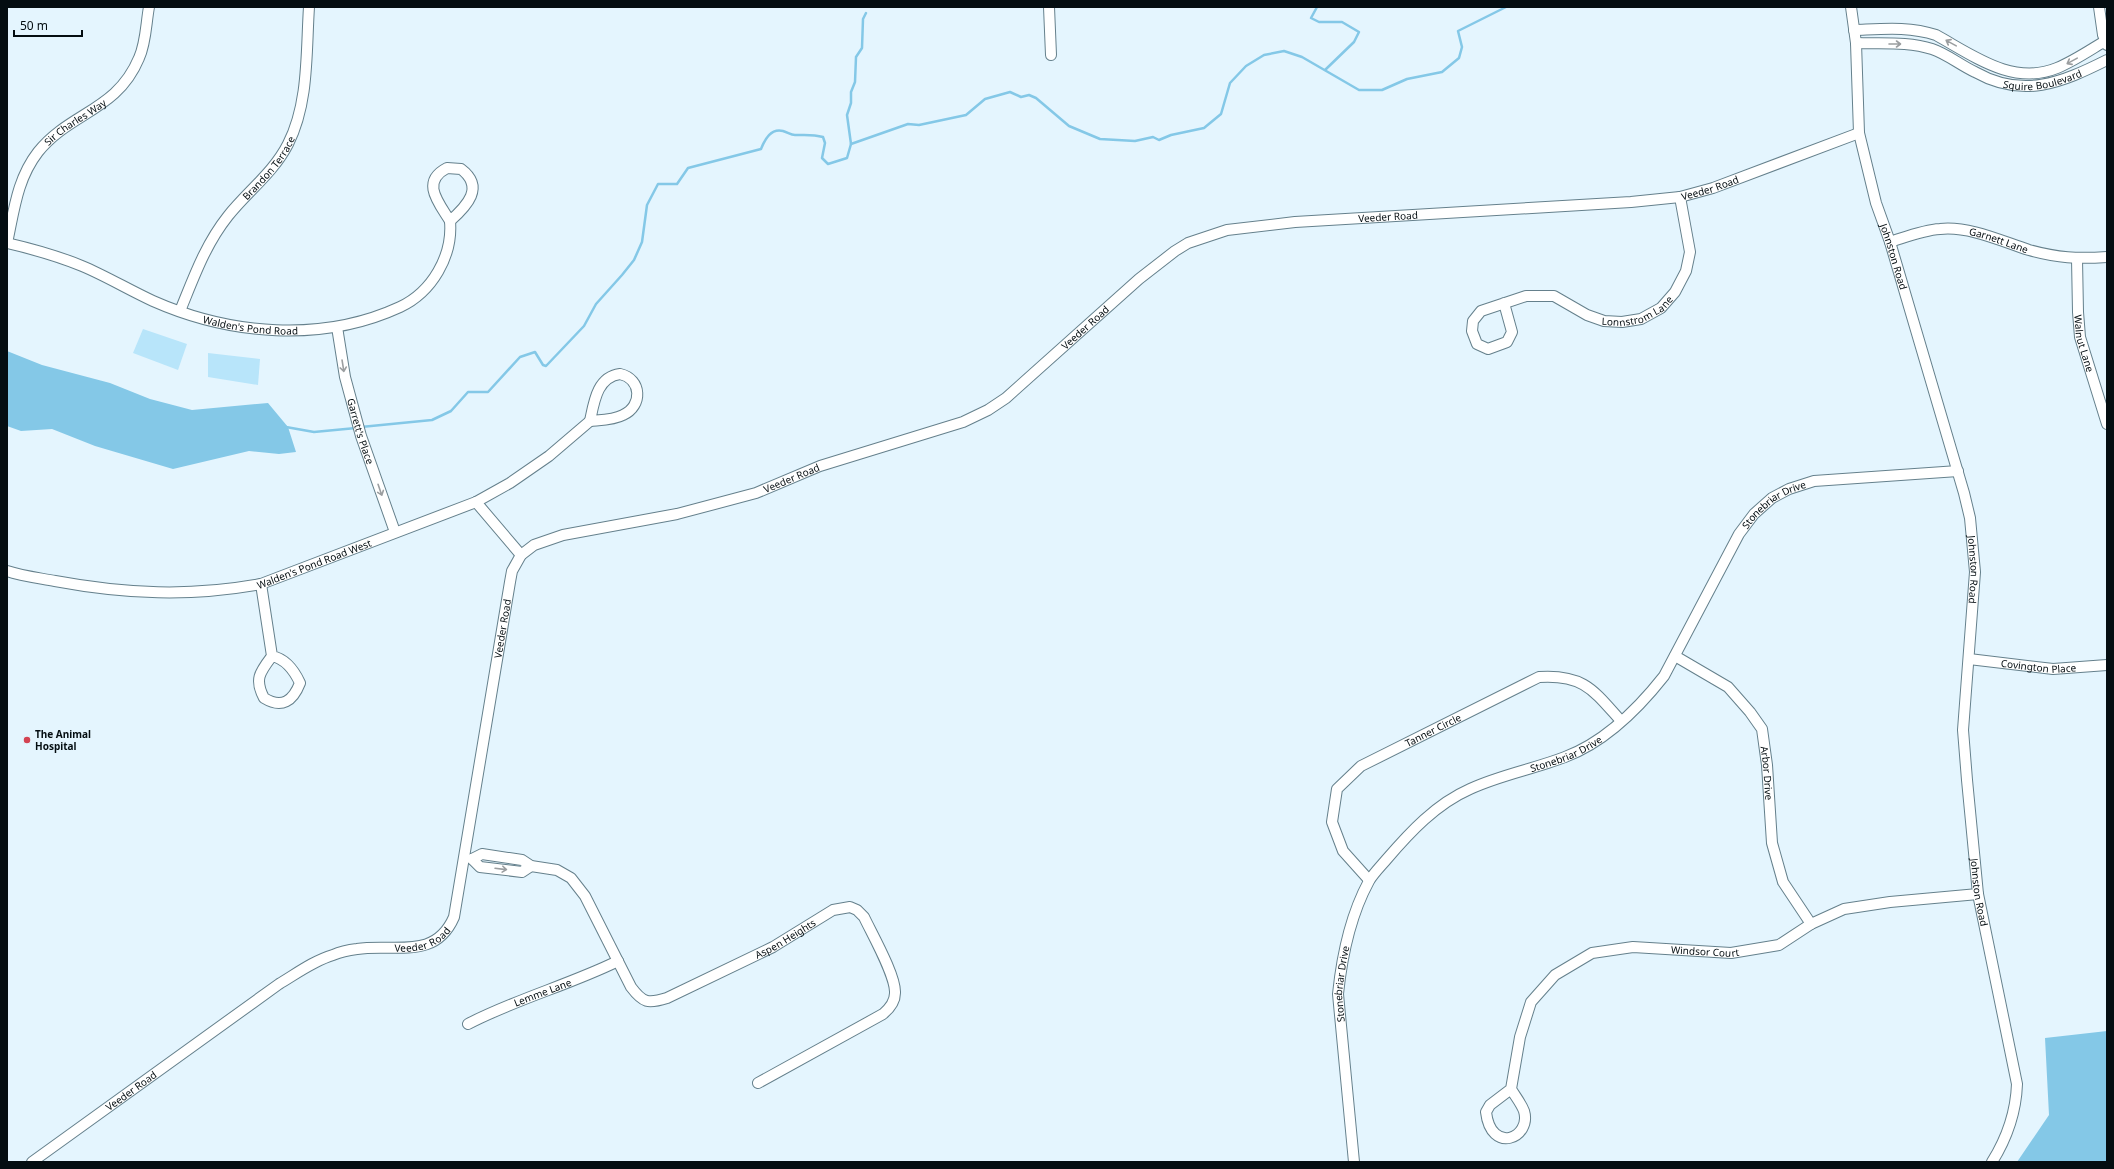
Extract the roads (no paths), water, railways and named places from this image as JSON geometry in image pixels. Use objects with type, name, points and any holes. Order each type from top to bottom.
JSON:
[{"type":"street","name":"Sir Charles Way","points":[[7,243],[19,186],[28,166],[39,151],[63,129],[98,107],[120,90],[140,58],[149,7]]},
{"type":"street","name":"Brandon Terrace","points":[[180,311],[209,242],[228,216],[280,158],[288,144],[301,107],[309,7]]},
{"type":"street","points":[[1049,7],[1051,55]]},
{"type":"street","name":"Johnston Road","points":[[1851,7],[1856,43],[1859,133],[1876,203],[1890,242],[1958,471],[1970,518],[1975,572],[1964,730],[1978,894],[2017,1084],[2017,1103],[2007,1134],[1992,1162]]},
{"type":"street","points":[[2098,7],[2106,43]]},
{"type":"street","name":"Squire Boulevard","points":[[1854,30],[1903,28],[1926,32],[1936,35],[1982,60],[2016,74],[2042,73],[2071,62],[2106,43]]},
{"type":"street","name":"Squire Boulevard","points":[[1856,43],[1917,44],[1933,49],[1976,73],[2015,87],[2032,87],[2053,83],[2074,76],[2107,60]]},
{"type":"street","points":[[1976,73],[1982,60]]},
{"type":"street","name":"Veeder Road","points":[[32,1162],[279,984],[316,962],[332,955],[357,949],[417,948],[435,941],[449,930],[454,917],[468,859],[512,572],[521,555],[534,545],[563,535],[677,514],[756,493],[820,466],[969,419],[988,410],[1006,398],[1139,279],[1175,251],[1194,241],[1227,230],[1295,222],[1631,202],[1680,197],[1713,188],[1777,166],[1859,133]]},
{"type":"street","points":[[447,168],[458,168],[466,172],[470,178],[473,187],[472,195],[462,210],[450,221],[437,200],[433,185],[435,178],[441,172],[447,168]]},
{"type":"street","name":"Lonnstrom Lane","points":[[1504,303],[1512,332],[1507,342],[1488,349],[1477,344],[1472,331],[1473,321],[1481,311],[1504,303],[1526,296],[1554,296],[1587,316],[1604,321],[1622,322],[1641,319],[1661,308],[1675,292],[1686,271],[1690,252],[1680,197]]},
{"type":"street","name":"Walden's Pond Road","points":[[7,243],[35,250],[83,267],[154,301],[180,311],[221,323],[265,330],[289,331],[337,327],[385,314],[406,304],[423,291],[442,266],[449,246],[451,233],[450,221]]},
{"type":"street","name":"Garnett Lane","points":[[1890,242],[1916,233],[1941,228],[1971,231],[2030,250],[2077,260],[2107,257]]},
{"type":"street","name":"Walnut Lane","points":[[2077,260],[2080,337],[2107,424]]},
{"type":"street","name":"Garrett's Place","points":[[337,327],[345,377],[361,436],[395,532]]},
{"type":"street","points":[[620,374],[631,380],[639,394],[633,407],[623,416],[590,421],[596,396],[606,378],[620,374]]},
{"type":"street","name":"Walden's Pond Road West","points":[[7,571],[74,584],[131,592],[176,594],[232,589],[262,584],[476,502],[510,483],[549,456],[590,421]]},
{"type":"street","name":"Stonebriar Drive","points":[[1354,1162],[1338,994],[1341,966],[1354,915],[1369,880],[1401,842],[1437,807],[1471,789],[1566,757],[1587,748],[1605,736],[1648,696],[1664,676],[1739,534],[1754,514],[1772,498],[1789,489],[1814,481],[1958,471]]},
{"type":"street","points":[[476,502],[521,555]]},
{"type":"street","points":[[262,584],[272,656],[259,675],[258,687],[264,698],[278,704],[287,701],[296,693],[300,683],[294,671],[286,663],[279,658],[272,656]]},
{"type":"street","name":"Arbor Drive","points":[[1675,656],[1728,687],[1750,712],[1762,729],[1767,766],[1772,843],[1783,882],[1811,924]]},
{"type":"street","name":"Covington Place","points":[[1969,659],[2053,669],[2107,665]]},
{"type":"street","name":"Tanner Circle","points":[[1369,880],[1343,851],[1332,822],[1337,789],[1361,766],[1539,677],[1557,676],[1571,678],[1591,688],[1621,721]]},
{"type":"street","name":"Aspen Heights","points":[[468,859],[482,854],[522,860],[531,866],[557,870],[571,878],[585,896],[637,995],[645,1001],[654,1002],[667,998],[773,947],[832,910],[850,907],[858,910],[864,917],[892,978],[896,992],[890,1008],[883,1014],[758,1083]]},
{"type":"street","name":"Windsor Court","points":[[1511,1089],[1520,1037],[1531,1002],[1555,975],[1592,953],[1633,947],[1731,953],[1779,945],[1811,924],[1844,909],[1890,902],[1978,894]]},
{"type":"street","name":"Lemme Lane","points":[[468,1024],[489,1013],[586,976],[618,961]]},
{"type":"street","points":[[1511,1089],[1522,1106],[1525,1124],[1519,1133],[1512,1138],[1502,1138],[1494,1134],[1487,1124],[1486,1112],[1490,1106],[1511,1089]]},
{"type":"waterway","points":[[1317,7],[1311,18],[1319,22],[1342,22],[1359,32],[1354,42],[1325,70]]},
{"type":"waterway","points":[[851,144],[908,124],[919,125],[966,115],[985,99],[1010,92],[1021,97],[1029,95],[1036,98],[1069,126],[1100,139],[1135,141],[1153,137],[1159,140],[1171,135],[1204,128],[1221,114],[1230,83],[1246,66],[1264,55],[1284,51],[1302,57],[1359,90],[1382,90],[1407,79],[1442,72],[1459,58],[1462,47],[1458,31],[1506,7]]},
{"type":"waterway","points":[[361,427],[432,420],[451,411],[468,392],[488,392],[520,357],[535,352],[543,365],[546,366],[584,326],[596,304],[634,260],[642,242],[647,205],[658,184],[677,184],[688,168],[761,149],[769,135],[775,131],[783,131],[794,135],[812,135],[823,137],[825,143],[822,158],[828,164],[847,158],[851,144],[847,115],[851,103],[851,92],[855,82],[856,57],[862,48],[863,19],[866,13]]},
{"type":"waterway","points":[[286,427],[314,432],[356,428]]},
{"type":"place","name":"The Animal Hospital","points":[[27,740]]}]
